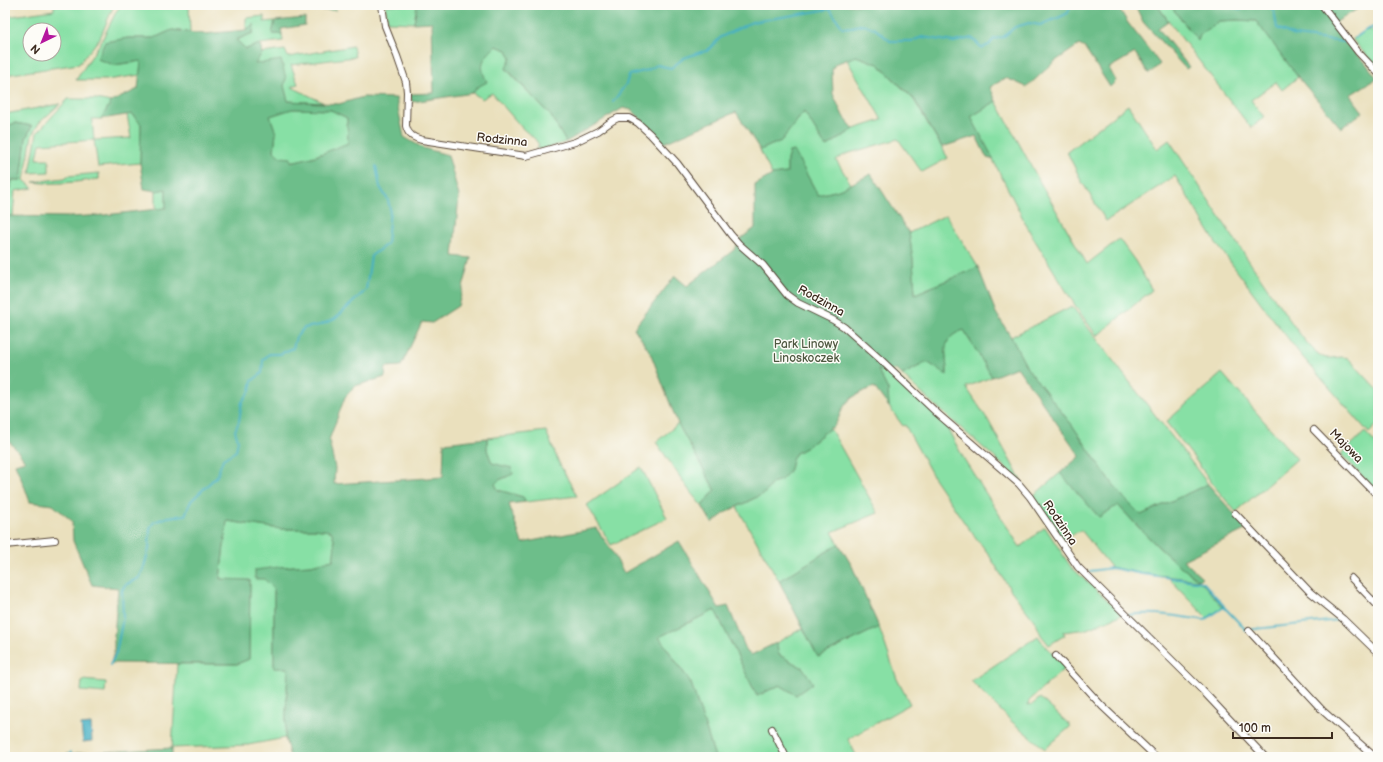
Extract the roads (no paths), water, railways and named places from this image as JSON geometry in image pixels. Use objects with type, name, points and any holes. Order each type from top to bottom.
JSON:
[{"type":"street","name":"Rodzinna","points":[[382,5],[385,26],[406,82],[406,126],[411,135],[422,140],[526,156],[582,140],[598,132],[618,118],[629,118],[638,123],[677,163],[731,235],[763,265],[787,295],[798,303],[844,327],[938,414],[1019,484],[1030,497],[1078,567],[1202,690],[1265,757]]},
{"type":"street","points":[[1322,5],[1358,52],[1378,73]]},
{"type":"street","name":"Majowa","points":[[1314,430],[1378,496]]},
{"type":"street","points":[[1235,513],[1310,592],[1378,653]]},
{"type":"street","points":[[5,545],[54,540]]},
{"type":"street","points":[[1351,578],[1378,606]]},
{"type":"street","points":[[1249,631],[1322,711],[1375,757]]},
{"type":"street","points":[[1056,656],[1102,706],[1156,757]]},
{"type":"street","points":[[772,729],[786,757]]},
{"type":"water","points":[[91,724],[92,741],[83,742],[81,725]]},
{"type":"waterway","points":[[613,102],[626,84],[629,75],[648,70],[657,65],[671,68],[684,58],[707,51],[721,37],[752,22],[830,9],[842,27],[850,28],[860,25],[869,26],[890,41],[912,41],[922,37],[954,42],[972,38],[982,48],[989,45],[994,39],[1003,37],[1015,27],[1029,23],[1040,25],[1060,17],[1068,13],[1071,5]]},
{"type":"waterway","points":[[1222,5],[1241,9],[1252,5]]},
{"type":"waterway","points":[[1268,5],[1274,11],[1277,28],[1295,36],[1345,42]]},
{"type":"waterway","points":[[1355,38],[1366,30],[1374,27],[1378,29]]},
{"type":"waterway","points":[[110,665],[116,653],[123,618],[122,590],[125,585],[139,578],[143,570],[149,549],[150,528],[154,522],[168,517],[185,515],[191,501],[217,476],[223,459],[236,451],[238,440],[235,431],[239,421],[242,402],[250,391],[252,381],[262,373],[263,360],[269,354],[280,354],[293,348],[296,337],[304,328],[320,325],[335,319],[366,290],[371,256],[387,244],[390,209],[388,200],[380,187],[376,166]]},
{"type":"waterway","points":[[1090,571],[1112,568],[1142,574],[1203,582],[1224,606]]},
{"type":"waterway","points":[[1128,615],[1158,614],[1205,620],[1224,607],[1246,630],[1339,620],[1344,624]]},
{"type":"waterway","points":[[67,757],[71,752]]},
{"type":"park label","name":"Park Linowy Linoskoczek","points":[[806,351]]}]
